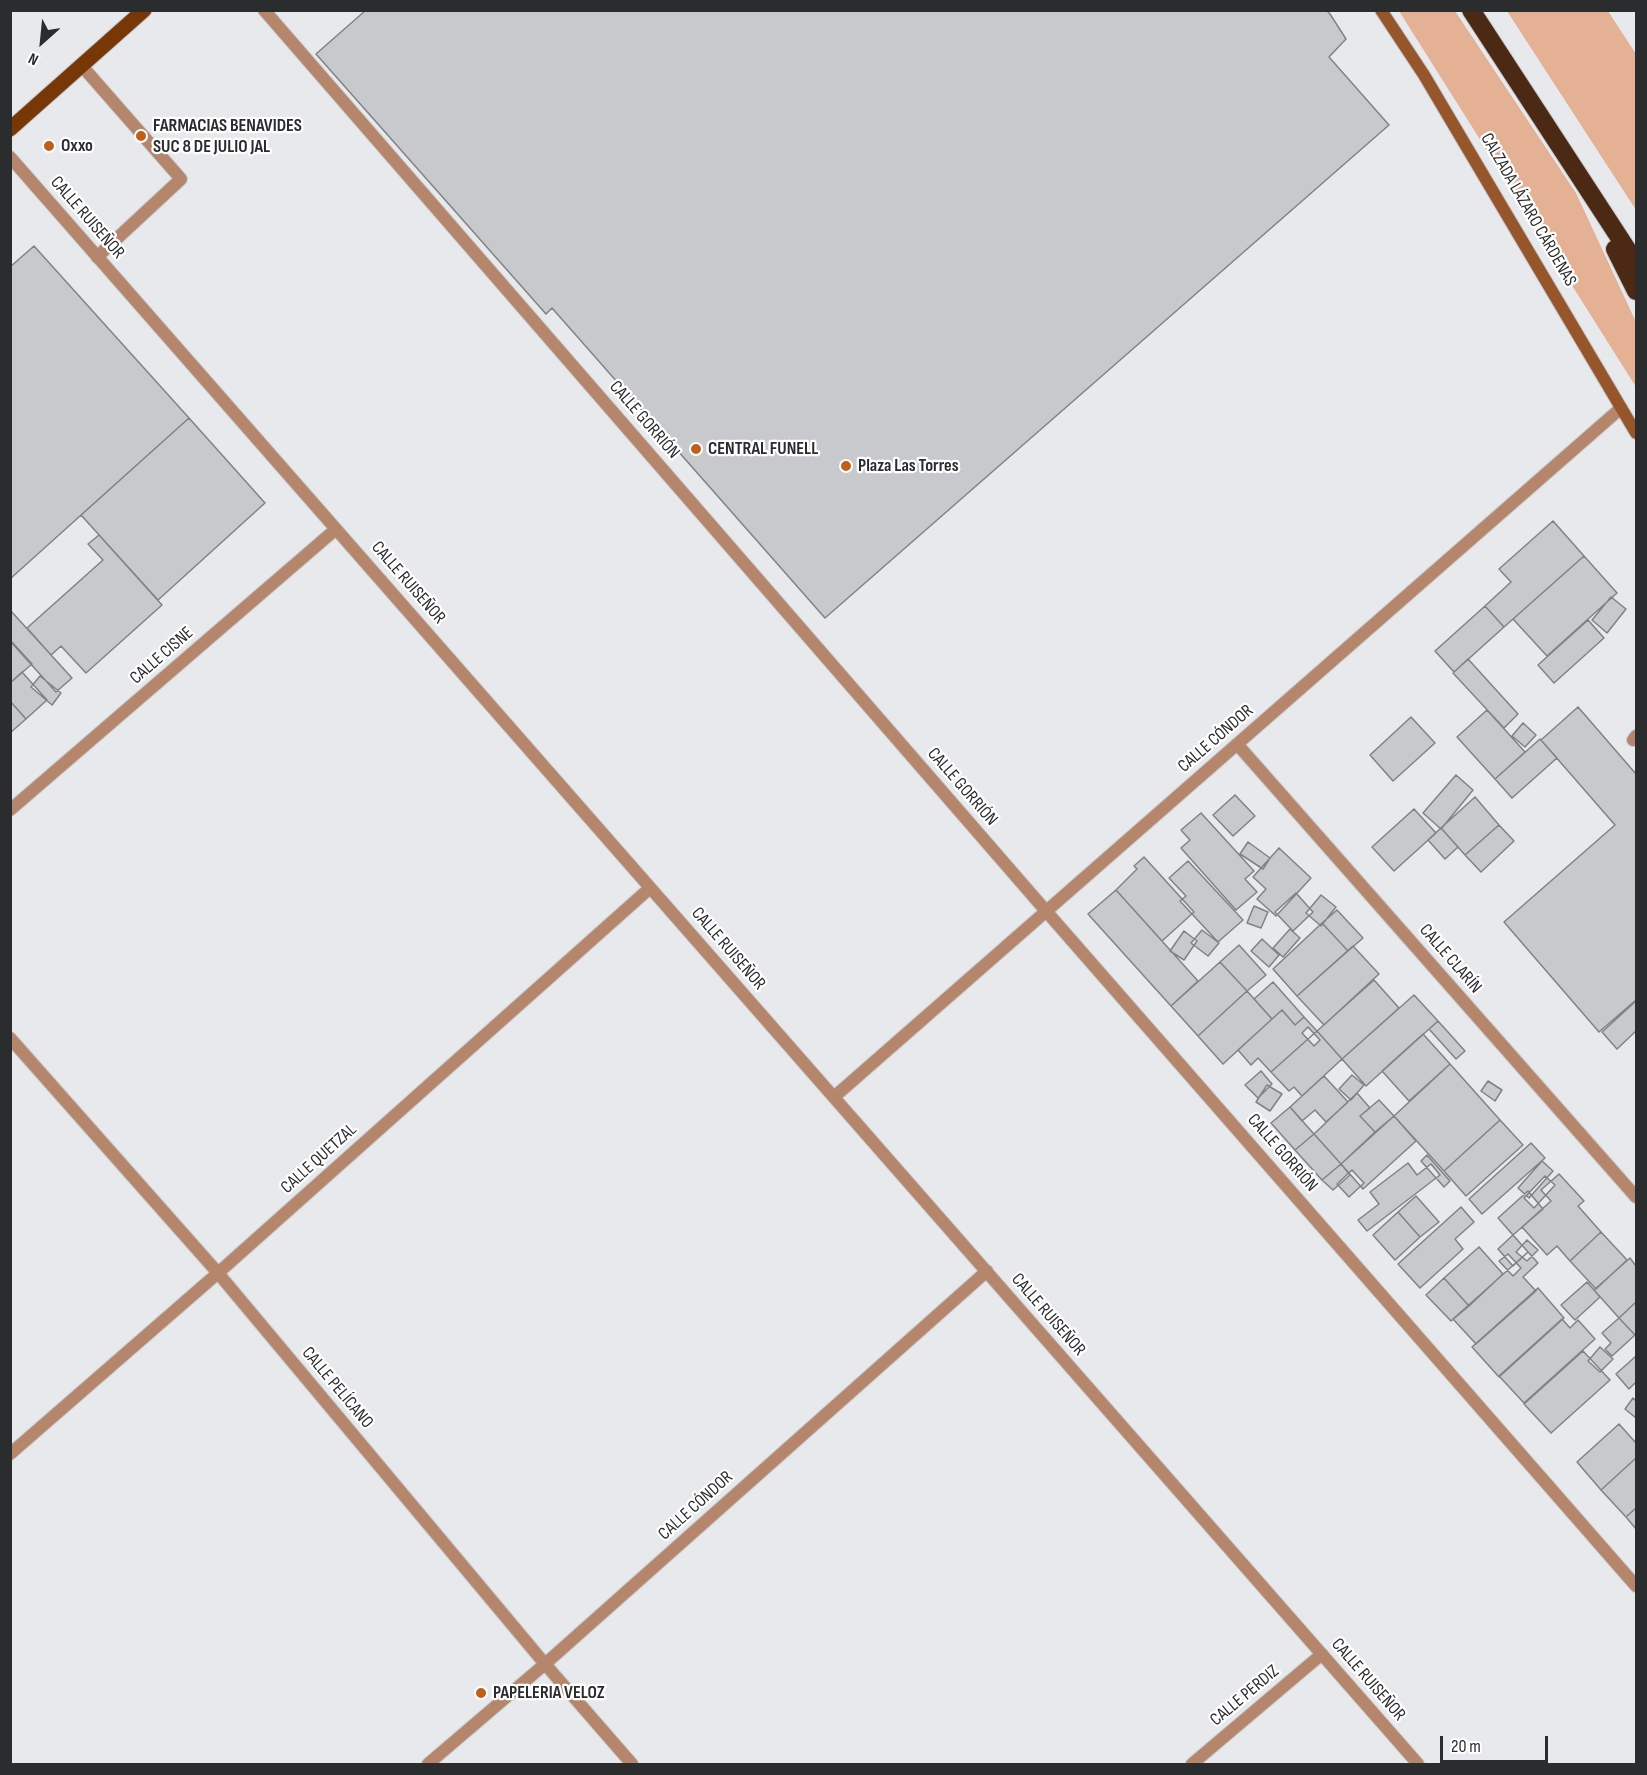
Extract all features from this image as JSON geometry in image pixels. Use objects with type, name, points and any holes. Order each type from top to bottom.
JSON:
[{"type":"highway","points":[[1471,10],[1636,263]]},
{"type":"highway","points":[[1575,170],[1636,291]]},
{"type":"main road","points":[[10,129],[144,10]]},
{"type":"main road","name":"CALZADA LÁZARO CÁRDENAS","points":[[1381,10],[1424,75],[1636,432]]},
{"type":"street","name":"CALLE GORRIÓN","points":[[264,10],[1636,1586]]},
{"type":"street","points":[[82,66],[181,179],[97,257]]},
{"type":"street","name":"CALLE RUISEÑOR","points":[[10,157],[1418,1764]]},
{"type":"street","name":"CALLE CÓNDOR","points":[[834,1097],[1621,408]]},
{"type":"street","name":"CALLE CISNE","points":[[10,810],[336,529]]},
{"type":"street","name":"CALLE CLARÍN","points":[[1237,744],[1636,1197]]},
{"type":"street","name":"CALLE QUETZAL","points":[[10,1454],[218,1273],[650,888]]},
{"type":"street","name":"CALLE PELÍCANO","points":[[10,1038],[218,1273],[545,1664],[632,1764]]},
{"type":"street","name":"CALLE CÓNDOR","points":[[428,1764],[545,1664],[987,1271]]},
{"type":"street","name":"CALLE PERDIZ","points":[[1192,1764],[1322,1654]]},
{"type":"shaded area","points":[[1399,11],[1455,11],[1576,193],[1636,322],[1636,387]]},
{"type":"shaded area","points":[[1507,11],[1608,11],[1636,54],[1636,210]]},
{"type":"building","name":"Plaza Las Torres","points":[[366,10],[1326,10],[1346,39],[1329,57],[1389,125],[825,618],[552,308],[546,314],[316,54]]},
{"type":"building","points":[[34,246],[189,418],[10,579],[10,267]]},
{"type":"building","points":[[189,418],[265,503],[158,600],[81,515]]},
{"type":"building","points":[[1553,521],[1584,556],[1504,627],[1485,606],[1511,582],[1499,569]]},
{"type":"building","points":[[99,535],[162,605],[86,673],[61,646],[51,655],[27,628],[103,560],[88,544]]},
{"type":"building","points":[[1584,556],[1617,593],[1547,656],[1513,619]]},
{"type":"building","points":[[1611,597],[1626,609],[1607,633],[1592,620]]},
{"type":"building","points":[[1485,606],[1504,627],[1454,672],[1435,651]]},
{"type":"building","points":[[10,610],[72,678],[56,692],[10,641]]},
{"type":"building","points":[[1588,620],[1604,638],[1554,683],[1538,665]]},
{"type":"building","points":[[12,642],[32,664],[10,683],[10,643]]},
{"type":"building","points":[[1468,659],[1518,714],[1504,728],[1453,673]]},
{"type":"building","points":[[22,672],[47,700],[26,719],[10,701],[10,683]]},
{"type":"building","points":[[40,676],[61,693],[52,705],[31,687]]},
{"type":"building","points":[[10,701],[26,719],[10,733]]},
{"type":"building","points":[[1578,707],[1636,774],[1636,1000],[1599,1032],[1504,922],[1615,825],[1541,740]]},
{"type":"building","points":[[1487,710],[1525,752],[1495,779],[1457,737]]},
{"type":"building","points":[[1411,717],[1435,743],[1393,781],[1370,755]]},
{"type":"building","points":[[1523,723],[1536,735],[1525,747],[1512,736]]},
{"type":"building","points":[[1540,739],[1557,758],[1512,798],[1495,779]]},
{"type":"building","points":[[1456,775],[1473,790],[1441,829],[1423,813]]},
{"type":"building","points":[[1235,795],[1255,816],[1233,836],[1213,815]]},
{"type":"building","points":[[1475,797],[1499,825],[1465,855],[1441,828]]},
{"type":"building","points":[[1414,809],[1436,833],[1394,871],[1372,847]]},
{"type":"building","points":[[1201,813],[1254,871],[1245,879],[1257,892],[1236,910],[1181,848],[1190,840],[1181,830]]},
{"type":"building","points":[[1499,825],[1514,841],[1481,872],[1465,855]]},
{"type":"building","points":[[1441,828],[1458,847],[1445,859],[1428,840]]},
{"type":"building","points":[[1248,842],[1270,858],[1263,869],[1240,854]]},
{"type":"building","points":[[1279,848],[1311,878],[1276,916],[1257,899],[1266,889],[1253,877]]},
{"type":"building","points":[[1144,857],[1194,912],[1162,941],[1116,890],[1137,869],[1134,866]]},
{"type":"building","points":[[1188,861],[1243,920],[1218,942],[1180,901],[1186,896],[1169,878]]},
{"type":"building","points":[[1116,890],[1198,981],[1171,1006],[1088,914]]},
{"type":"building","points":[[1296,893],[1313,912],[1293,931],[1275,912]]},
{"type":"building","points":[[1321,895],[1336,907],[1321,926],[1306,913]]},
{"type":"building","points":[[1254,906],[1268,912],[1261,928],[1247,923]]},
{"type":"building","points":[[1337,910],[1363,938],[1348,951],[1322,923]]},
{"type":"building","points":[[1322,923],[1348,951],[1297,996],[1273,969]]},
{"type":"building","points":[[1290,929],[1300,938],[1283,957],[1273,948]]},
{"type":"building","points":[[1202,930],[1219,943],[1208,956],[1191,943]]},
{"type":"building","points":[[1184,931],[1197,941],[1184,960],[1170,951]]},
{"type":"building","points":[[1262,939],[1279,955],[1269,967],[1251,951]]},
{"type":"building","points":[[1239,945],[1266,975],[1247,991],[1220,962]]},
{"type":"building","points":[[1353,946],[1379,974],[1324,1025],[1297,996]]},
{"type":"building","points":[[1220,962],[1247,991],[1198,1036],[1171,1006]]},
{"type":"building","points":[[1374,980],[1399,1008],[1342,1059],[1317,1031]]},
{"type":"building","points":[[1273,982],[1304,1017],[1295,1025],[1282,1010],[1272,1019],[1254,999]]},
{"type":"building","points":[[1247,991],[1272,1019],[1223,1064],[1198,1036]]},
{"type":"building","points":[[1414,995],[1438,1021],[1366,1086],[1342,1059]]},
{"type":"building","points":[[1636,1001],[1636,1031],[1617,1049],[1602,1032]]},
{"type":"building","points":[[1282,1010],[1295,1025],[1304,1017],[1317,1031],[1271,1072],[1258,1058],[1251,1065],[1238,1050]]},
{"type":"building","points":[[1438,1021],[1465,1051],[1456,1059],[1429,1029]]},
{"type":"building","points":[[1308,1027],[1320,1040],[1314,1046],[1302,1033]]},
{"type":"building","points":[[1317,1031],[1342,1059],[1302,1096],[1294,1087],[1289,1091],[1271,1072]]},
{"type":"building","points":[[1423,1034],[1450,1064],[1409,1101],[1382,1071]]},
{"type":"building","points":[[1450,1064],[1500,1120],[1444,1171],[1394,1116]]},
{"type":"building","points":[[1261,1071],[1272,1084],[1258,1098],[1245,1085]]},
{"type":"building","points":[[1352,1075],[1364,1085],[1351,1100],[1339,1089]]},
{"type":"building","points":[[1324,1076],[1348,1102],[1326,1122],[1315,1110],[1302,1121],[1290,1107]]},
{"type":"building","points":[[1488,1081],[1502,1090],[1495,1101],[1481,1091]]},
{"type":"building","points":[[1267,1085],[1282,1094],[1270,1111],[1256,1102]]},
{"type":"building","points":[[1357,1093],[1370,1108],[1360,1116],[1375,1132],[1341,1164],[1314,1134]]},
{"type":"building","points":[[1379,1100],[1394,1116],[1375,1132],[1360,1116]]},
{"type":"building","points":[[1290,1107],[1314,1134],[1295,1150],[1271,1123]]},
{"type":"building","points":[[1394,1116],[1416,1141],[1363,1189],[1341,1164]]},
{"type":"building","points":[[1500,1120],[1523,1145],[1466,1196],[1444,1171]]},
{"type":"building","points":[[1314,1134],[1341,1164],[1322,1180],[1295,1150]]},
{"type":"building","points":[[1531,1143],[1545,1158],[1482,1214],[1469,1199]]},
{"type":"building","points":[[1427,1155],[1450,1181],[1444,1187],[1421,1161]]},
{"type":"building","points":[[1542,1161],[1553,1171],[1529,1198],[1518,1188]]},
{"type":"building","points":[[1408,1163],[1417,1175],[1431,1164],[1440,1175],[1367,1231],[1358,1220],[1379,1204],[1370,1192]]},
{"type":"building","points":[[1341,1164],[1350,1175],[1333,1190],[1322,1180]]},
{"type":"building","points":[[1352,1170],[1364,1183],[1349,1197],[1337,1184]]},
{"type":"building","points":[[1559,1174],[1584,1201],[1578,1206],[1601,1232],[1570,1261],[1557,1246],[1547,1255],[1522,1227],[1551,1201],[1541,1190]]},
{"type":"building","points":[[1545,1176],[1555,1185],[1534,1208],[1524,1198]]},
{"type":"building","points":[[1528,1191],[1543,1209],[1513,1235],[1498,1218]]},
{"type":"building","points":[[1416,1196],[1439,1222],[1420,1237],[1398,1212]]},
{"type":"building","points":[[1461,1207],[1474,1222],[1455,1239],[1463,1249],[1420,1288],[1398,1264]]},
{"type":"building","points":[[1398,1212],[1420,1237],[1395,1260],[1373,1235]]},
{"type":"building","points":[[1601,1232],[1627,1260],[1596,1289],[1570,1261]]},
{"type":"building","points":[[1513,1235],[1528,1252],[1513,1266],[1498,1249]]},
{"type":"building","points":[[1527,1240],[1538,1250],[1527,1261],[1516,1252]]},
{"type":"building","points":[[1479,1247],[1503,1274],[1469,1306],[1444,1278]]},
{"type":"building","points":[[1528,1252],[1538,1263],[1523,1277],[1536,1291],[1476,1344],[1453,1319]]},
{"type":"building","points":[[1508,1254],[1521,1268],[1513,1276],[1499,1261]]},
{"type":"building","points":[[1630,1258],[1636,1266],[1636,1302],[1619,1318],[1594,1290]]},
{"type":"building","points":[[1444,1278],[1469,1306],[1451,1321],[1426,1295]]},
{"type":"building","points":[[1587,1282],[1600,1297],[1575,1320],[1561,1305]]},
{"type":"building","points":[[1538,1288],[1564,1318],[1499,1377],[1472,1347]]},
{"type":"building","points":[[1636,1302],[1636,1336],[1619,1318]]},
{"type":"building","points":[[1619,1318],[1635,1335],[1612,1356],[1605,1349],[1611,1343],[1602,1333]]},
{"type":"building","points":[[1562,1319],[1570,1328],[1578,1320],[1595,1339],[1524,1403],[1499,1376]]},
{"type":"building","points":[[1600,1347],[1613,1359],[1600,1372],[1588,1361]]},
{"type":"building","points":[[1583,1351],[1610,1380],[1551,1433],[1524,1404]]},
{"type":"building","points":[[1636,1356],[1636,1382],[1629,1389],[1616,1374]]},
{"type":"building","points":[[1633,1398],[1636,1401],[1636,1418],[1625,1409]]},
{"type":"building","points":[[1619,1424],[1636,1443],[1636,1458],[1601,1490],[1577,1462]]},
{"type":"building","points":[[1636,1458],[1636,1508],[1626,1517],[1601,1490]]},
{"type":"building","points":[[1636,1508],[1636,1529],[1626,1517]]},
{"type":"place","name":"FARMACIAS BENAVIDES SUC 8 DE JULIO JAL","points":[[141,136]]},
{"type":"place","name":"Oxxo","points":[[49,146]]},
{"type":"place","name":"CENTRAL FUNELL","points":[[696,449]]},
{"type":"place","name":"Plaza Las Torres","points":[[846,466]]},
{"type":"place","name":"PAPELERIA VELOZ","points":[[481,1693]]}]
